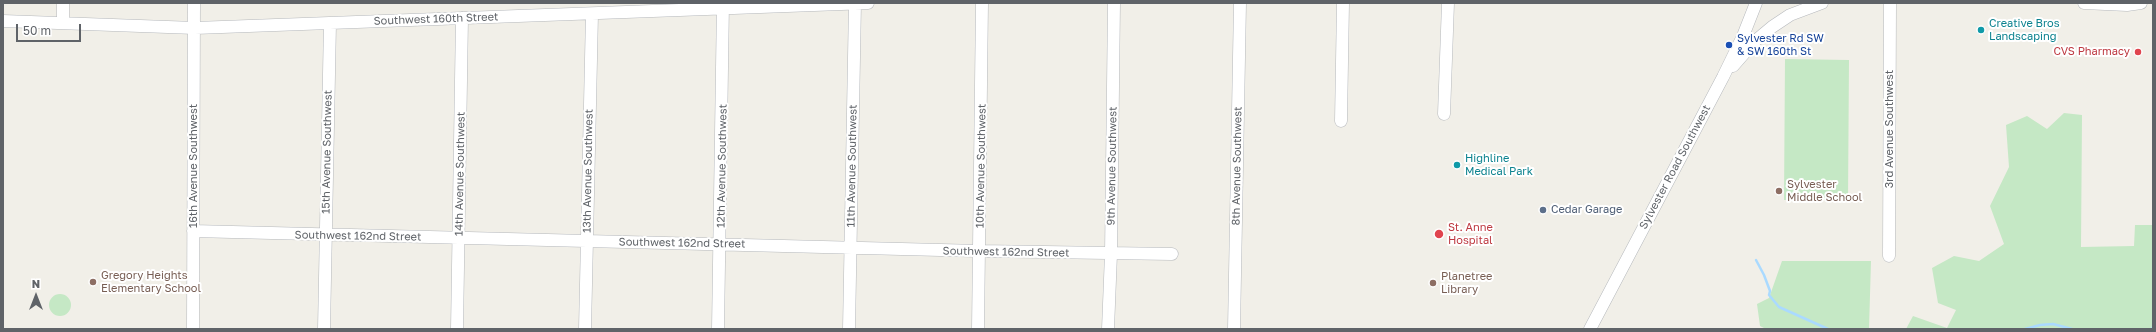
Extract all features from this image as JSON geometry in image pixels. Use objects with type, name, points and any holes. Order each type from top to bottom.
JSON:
[{"type":"street","points":[[62,3],[63,23]]},
{"type":"street","name":"16th Avenue Southwest","points":[[193,329],[194,3]]},
{"type":"street","name":"11th Avenue Southwest","points":[[849,329],[855,3]]},
{"type":"street","name":"Southwest 160th Street","points":[[3,21],[195,28],[592,14],[723,6],[868,3]]},
{"type":"street","name":"10th Avenue Southwest","points":[[978,329],[982,3]]},
{"type":"street","name":"9th Avenue Southwest","points":[[1108,329],[1111,254],[1114,3]]},
{"type":"street","name":"8th Avenue Southwest","points":[[1234,329],[1240,3]]},
{"type":"street","points":[[1340,121],[1343,3]]},
{"type":"street","points":[[1444,114],[1448,3]]},
{"type":"street","name":"Sylvester Road Southwest","points":[[1590,329],[1723,77],[1756,3]]},
{"type":"street","points":[[1723,77],[1754,42],[1772,26],[1790,15],[1822,3]]},
{"type":"street","name":"3rd Avenue Southwest","points":[[1889,256],[1890,3]]},
{"type":"street","points":[[2084,3],[2127,5],[2141,3]]},
{"type":"street","name":"12th Avenue Southwest","points":[[718,329],[721,244],[723,6]]},
{"type":"street","name":"13th Avenue Southwest","points":[[585,329],[592,14]]},
{"type":"street","name":"14th Avenue Southwest","points":[[458,329],[462,18]]},
{"type":"street","name":"15th Avenue Southwest","points":[[324,329],[330,23]]},
{"type":"street","name":"Southwest 162nd Street","points":[[193,231],[325,236],[586,240],[980,251],[1172,254]]},
{"type":"green space","points":[[1785,59],[1849,60],[1848,200],[1784,200]]},
{"type":"green space","points":[[2064,113],[2082,115],[2081,247],[2134,246],[2135,225],[2153,225],[2153,329],[1906,329],[1913,316],[1947,328],[1956,310],[1938,303],[1932,268],[1954,256],[1979,261],[2004,244],[1990,206],[2009,167],[2006,125],[2027,116],[2047,129]]},
{"type":"green space","points":[[1782,261],[1871,261],[1869,329],[1766,329],[1760,326],[1757,304],[1769,298]]},
{"type":"green space","points":[[60,294],[68,297],[71,305],[68,313],[60,316],[52,313],[49,305],[52,297]]},
{"type":"waterway","points":[[1756,260],[1770,291],[1769,295],[1779,307],[1828,329]]},
{"type":"waterway","points":[[2025,329],[2040,325],[2053,324],[2072,329]]},
{"type":"place","name":"Creative Bros Landscaping","points":[[1981,30]]},
{"type":"place","name":"Sylvester Rd SW & SW 160th St","points":[[1729,45]]},
{"type":"place","name":"CVS Pharmacy","points":[[2138,52]]},
{"type":"place","name":"Highline Medical Park","points":[[1457,165]]},
{"type":"place","name":"Sylvester Middle School","points":[[1779,191]]},
{"type":"place","name":"Cedar Garage","points":[[1543,210]]},
{"type":"place","name":"St. Anne Hospital","points":[[1439,234]]},
{"type":"place","name":"Gregory Heights Elementary School","points":[[93,282]]},
{"type":"place","name":"Planetree Library","points":[[1433,283]]}]
